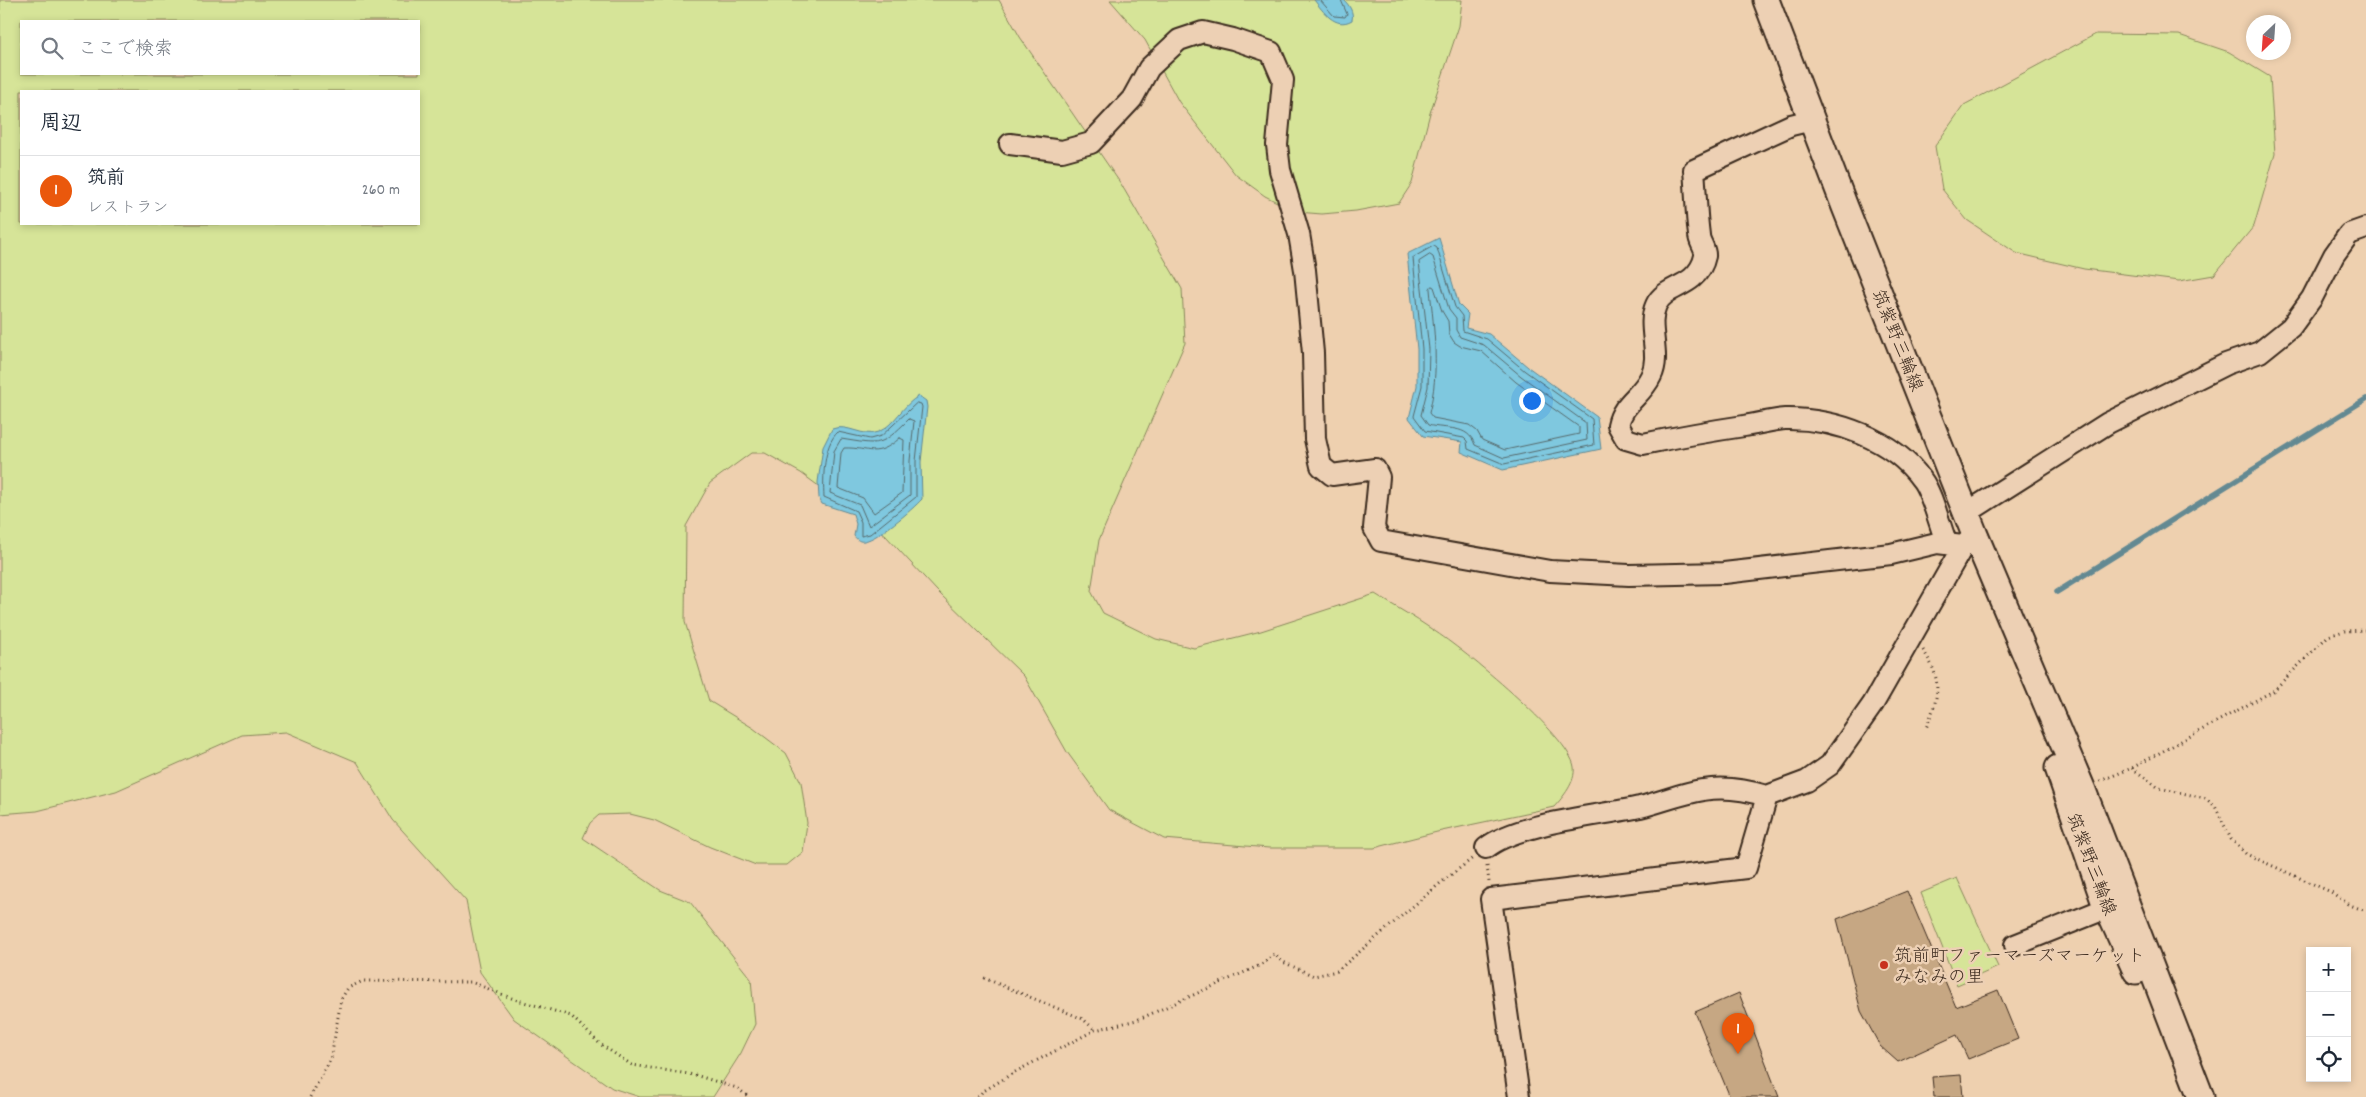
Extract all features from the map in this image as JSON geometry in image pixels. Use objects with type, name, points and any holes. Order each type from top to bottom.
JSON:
[{"type":"main road","name":"筑紫野三輪線","points":[[1766,0],[1968,512],[1962,542],[2037,678],[2082,788],[2113,903]]},
{"type":"main road","name":"筑紫野三輪線","points":[[2037,678],[2049,739],[2113,903],[2179,1038],[2201,1097]]},
{"type":"street","points":[[1010,144],[1062,151],[1091,143],[1132,99],[1149,68],[1179,40],[1203,32],[1233,39],[1271,52],[1283,80],[1277,145],[1280,170],[1299,234],[1305,270],[1313,354],[1315,439],[1321,466],[1332,474],[1375,469],[1379,477],[1374,528],[1381,541],[1550,571],[1628,576],[1724,573],[1890,554],[1937,543],[1962,542]]},
{"type":"street","points":[[1812,120],[1791,125],[1694,170],[1699,237],[1705,254],[1700,270],[1690,280],[1664,294],[1656,306],[1653,320],[1656,357],[1652,374],[1644,389],[1621,412],[1618,425],[1626,439],[1643,444],[1785,419],[1839,426],[1868,437],[1890,449],[1911,467],[1924,482],[1962,542]]},
{"type":"street","points":[[1968,512],[2108,423],[2226,364],[2260,352],[2291,327],[2312,298],[2334,255],[2349,234],[2366,228]]},
{"type":"street","points":[[1486,848],[1496,841],[1519,831],[1642,806],[1704,789],[1743,790],[1767,796],[1807,781],[1830,765],[1873,704],[1962,542]]},
{"type":"street","points":[[1519,1097],[1491,899],[1746,868],[1767,796]]},
{"type":"street","points":[[2013,940],[2113,903]]},
{"type":"path","points":[[2082,788],[2132,768],[2273,691],[2328,636],[2344,631],[2366,630]]},
{"type":"path","points":[[1911,636],[1924,651],[1934,667],[1939,685],[1935,707],[1926,728]]},
{"type":"path","points":[[2132,768],[2159,788],[2205,798],[2215,806],[2231,839],[2246,854],[2331,892],[2350,905],[2366,910]]},
{"type":"path","points":[[1486,848],[1491,899]]},
{"type":"path","points":[[978,1097],[982,1092],[1015,1072],[1096,1030],[1137,1020],[1264,964],[1274,954],[1283,962],[1314,976],[1337,971],[1438,885],[1486,848]]},
{"type":"path","points":[[984,978],[1083,1019],[1096,1030]]},
{"type":"path","points":[[310,1097],[331,1059],[341,999],[348,988],[363,981],[373,981],[471,982],[514,999],[571,1016],[600,1044],[632,1065],[695,1075],[737,1088],[749,1097]]},
{"type":"green space","points":[[0,0],[999,0],[1020,37],[1121,184],[1182,289],[1185,343],[1099,540],[1091,591],[1103,613],[1156,639],[1194,648],[1261,631],[1375,594],[1448,640],[1490,674],[1536,715],[1568,753],[1574,767],[1571,784],[1554,807],[1437,832],[1374,848],[1269,848],[1164,839],[1109,810],[1067,752],[1024,676],[937,591],[885,535],[801,473],[765,453],[751,453],[710,483],[686,526],[685,622],[709,701],[753,728],[786,753],[801,782],[807,823],[803,852],[787,865],[756,865],[710,847],[654,820],[630,814],[599,815],[590,823],[583,838],[660,890],[690,902],[751,979],[755,1024],[741,1053],[713,1097],[640,1097],[612,1088],[514,1019],[480,972],[466,901],[393,820],[357,762],[286,732],[242,735],[116,791],[37,811],[0,814]]},
{"type":"green space","points":[[1110,0],[1462,0],[1459,26],[1430,113],[1412,183],[1399,203],[1356,211],[1322,214],[1297,212],[1265,196],[1236,175],[1179,102],[1145,40]]},
{"type":"green space","points":[[2096,34],[2179,35],[2229,52],[2270,77],[2275,154],[2254,226],[2214,275],[2179,281],[2084,269],[2016,253],[1967,220],[1942,189],[1935,146],[1964,105]]},
{"type":"green space","points":[[1957,878],[1998,967],[1957,985],[1921,893]]},
{"type":"water","points":[[1314,0],[1344,0],[1352,11],[1352,20],[1340,23],[1335,21],[1325,14]]},
{"type":"water","points":[[1439,238],[1459,305],[1468,314],[1466,328],[1489,334],[1528,367],[1597,417],[1601,449],[1503,470],[1461,452],[1462,442],[1423,436],[1409,418],[1417,386],[1417,349],[1407,254]]},
{"type":"water","points":[[919,396],[926,401],[927,407],[921,462],[922,499],[886,530],[870,539],[864,541],[857,540],[854,536],[856,524],[853,514],[822,504],[819,498],[818,482],[823,447],[832,429],[843,428],[872,433],[884,429],[908,404]]},
{"type":"building","points":[[1907,891],[1956,1007],[1998,990],[2018,1039],[1968,1059],[1957,1035],[1898,1062],[1880,1046],[1861,1011],[1837,919]]},
{"type":"building","points":[[1739,993],[1779,1097],[1730,1097],[1695,1012]]},
{"type":"building","points":[[1961,1075],[1963,1097],[1934,1097],[1932,1077]]},
{"type":"waterway","points":[[2057,592],[2366,399]]},
{"type":"place","name":"筑前町ファーマーズマーケット みなみの里","points":[[1884,965]]},
{"type":"place","name":"筑前","points":[[1738,1054]]}]
